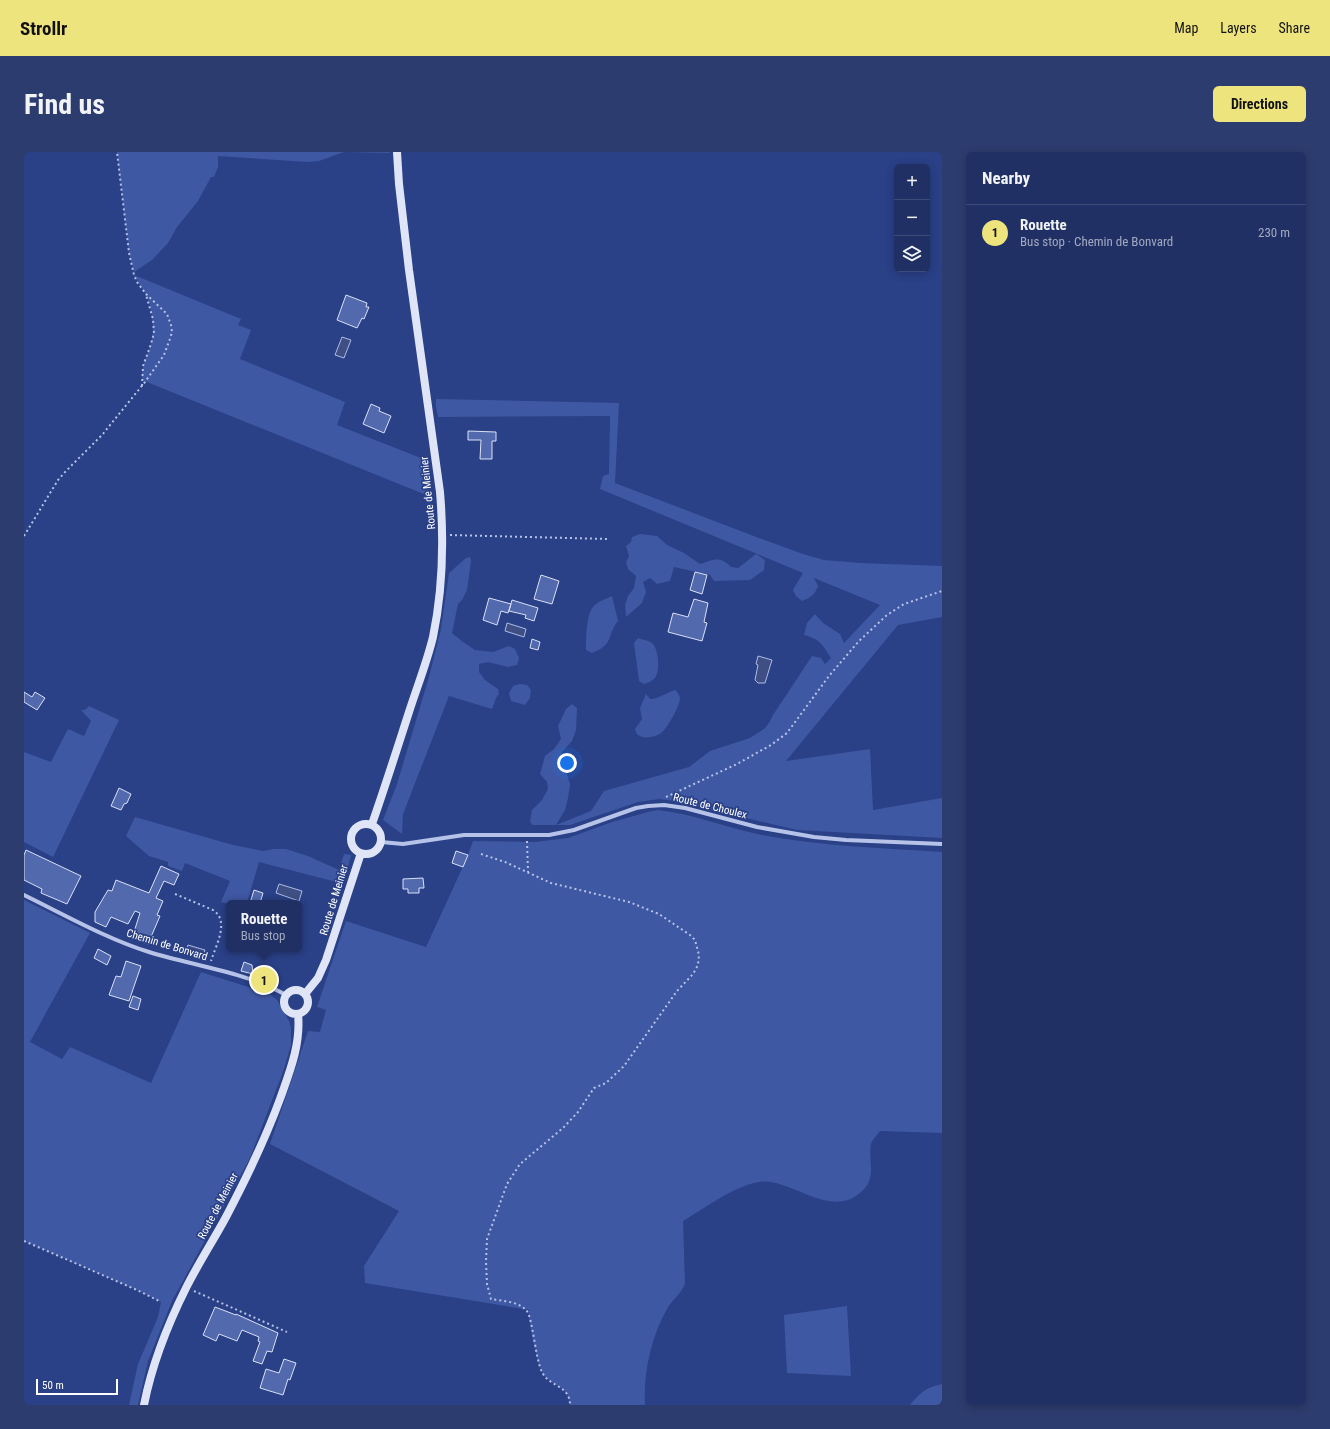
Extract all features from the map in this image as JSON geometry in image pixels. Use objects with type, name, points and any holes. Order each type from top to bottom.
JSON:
[{"type":"street","name":"Route de Meinier","points":[[372,824],[425,666],[433,637],[441,581],[443,535],[440,492],[409,270],[399,184],[397,152]]},
{"type":"street","name":"Route de Choulex","points":[[381,842],[403,844],[464,835],[527,836],[561,833],[574,830],[636,808],[648,806],[672,806],[757,827],[814,837],[846,840],[942,844]]},
{"type":"street","points":[[361,824],[372,824],[380,831],[381,842],[376,851],[366,854],[361,853],[352,847],[350,842],[352,831],[361,824]]},
{"type":"street","name":"Route de Meinier","points":[[305,994],[318,978],[326,960],[361,853]]},
{"type":"street","name":"Chemin de Bonvard","points":[[24,895],[128,944],[149,952],[264,985],[286,995]]},
{"type":"street","points":[[293,990],[301,991],[305,994],[308,1003],[303,1012],[298,1014],[292,1013],[288,1010],[285,1006],[284,1000],[286,995],[293,990]]},
{"type":"street","name":"Route de Meinier","points":[[144,1405],[153,1368],[163,1339],[186,1288],[245,1181],[264,1141],[297,1046],[299,1030],[298,1014]]},
{"type":"path","points":[[24,536],[58,480],[102,435],[142,387],[164,355],[171,336],[172,328],[167,314],[146,294],[138,282],[132,266],[117,152]]},
{"type":"path","points":[[142,387],[143,366],[154,333],[153,319],[146,294]]},
{"type":"path","points":[[443,535],[607,539]]},
{"type":"path","points":[[648,806],[737,764],[771,745],[787,733],[829,676],[859,641],[887,615],[904,604],[942,591]]},
{"type":"path","points":[[527,836],[528,872]]},
{"type":"path","points":[[481,854],[505,862],[551,883],[629,902],[659,914],[695,940],[699,955],[698,965],[694,974],[677,991],[624,1066],[606,1083],[594,1088],[578,1112],[562,1128],[520,1164],[507,1184],[487,1239],[487,1284],[491,1299],[510,1302],[526,1310],[528,1313],[538,1363],[542,1374],[564,1390],[570,1397],[570,1405]]},
{"type":"path","points":[[175,894],[213,910],[220,918],[222,925],[209,968]]},
{"type":"path","points":[[24,1241],[137,1290],[161,1302]]},
{"type":"path","points":[[186,1288],[287,1332]]},
{"type":"shaded area","points":[[117,152],[344,152],[319,161],[308,162],[218,156],[218,167],[214,177],[211,177],[198,201],[177,227],[168,243],[152,260],[134,272],[129,253]]},
{"type":"shaded area","points":[[344,152],[390,152],[390,153]]},
{"type":"shaded area","points":[[134,275],[241,319],[238,325],[251,330],[240,359],[345,402],[337,425],[426,460],[431,497],[142,380],[143,366],[152,339],[153,325],[147,298]]},
{"type":"shaded area","points":[[342,337],[351,340],[344,358],[335,355]]},
{"type":"shaded area","points":[[436,399],[619,403],[615,483],[759,538],[824,560],[942,566],[942,617],[898,625],[786,761],[870,749],[873,810],[942,798],[942,838],[797,830],[675,801],[659,799],[638,802],[570,825],[556,825],[591,811],[604,791],[689,767],[710,751],[750,738],[764,729],[812,656],[821,658],[825,664],[831,658],[826,649],[820,643],[814,638],[804,635],[807,623],[815,614],[823,623],[840,634],[844,643],[880,605],[814,578],[818,586],[817,589],[812,596],[802,601],[796,596],[793,590],[803,573],[600,489],[603,476],[609,474],[610,416],[438,417]]},
{"type":"shaded area","points":[[640,534],[657,536],[667,545],[684,553],[700,564],[713,560],[720,560],[727,563],[731,567],[738,568],[756,554],[765,560],[764,570],[750,580],[714,581],[710,575],[674,567],[670,581],[657,584],[650,578],[643,582],[646,592],[642,603],[626,617],[625,605],[628,596],[634,588],[636,576],[628,569],[626,562],[629,556],[626,546],[631,542],[632,537]]},
{"type":"shaded area","points":[[470,557],[471,561],[467,590],[462,600],[458,604],[452,633],[475,650],[493,652],[509,646],[515,649],[519,658],[517,665],[508,667],[488,662],[479,664],[479,672],[485,680],[498,689],[499,694],[492,709],[449,696],[403,814],[402,834],[383,820],[397,784],[429,677],[441,629],[449,573],[466,558]]},
{"type":"shaded area","points":[[612,596],[618,621],[614,626],[607,643],[599,650],[592,653],[586,650],[589,616],[593,607],[597,603]]},
{"type":"shaded area","points":[[507,623],[526,629],[524,637],[505,631]]},
{"type":"shaded area","points":[[638,638],[653,644],[658,656],[657,675],[650,682],[644,684],[639,681],[634,643]]},
{"type":"shaded area","points":[[758,656],[772,660],[765,683],[758,683],[755,680]]},
{"type":"shaded area","points":[[520,684],[527,685],[531,690],[530,698],[525,705],[511,701],[509,693],[513,686]]},
{"type":"shaded area","points":[[675,690],[680,698],[678,706],[664,731],[653,737],[639,736],[635,729],[642,719],[640,708],[646,694],[650,699],[653,699]]},
{"type":"shaded area","points":[[572,704],[577,708],[576,730],[572,741],[562,752],[562,759],[570,784],[565,810],[556,825],[533,825],[530,822],[532,810],[542,800],[548,789],[547,782],[540,774],[545,756],[554,749],[561,739],[558,726],[566,709]]},
{"type":"shaded area","points":[[89,706],[119,720],[53,857],[24,842],[24,752],[51,762],[68,729],[84,736],[91,721],[81,710],[85,710]]},
{"type":"shaded area","points":[[658,810],[784,839],[852,846],[942,852],[942,1133],[880,1131],[873,1139],[871,1144],[871,1172],[868,1183],[865,1188],[853,1198],[840,1202],[826,1201],[772,1182],[759,1182],[749,1184],[730,1193],[683,1221],[685,1284],[667,1309],[652,1344],[645,1381],[645,1405],[570,1405],[567,1394],[564,1390],[551,1382],[541,1370],[531,1332],[529,1310],[365,1283],[364,1266],[399,1211],[270,1144],[308,1031],[320,1032],[326,1010],[317,1007],[346,921],[426,947],[466,860],[473,841],[535,842],[568,838],[612,822]]},
{"type":"shaded area","points":[[135,817],[233,845],[263,851],[286,849],[308,856],[339,870],[344,854],[351,855],[344,884],[259,862],[248,900],[226,900],[226,903],[221,902],[230,881],[185,863],[182,871],[168,866],[168,862],[149,856],[126,836]]},
{"type":"shaded area","points":[[279,884],[302,891],[299,900],[276,893]]},
{"type":"shaded area","points":[[24,900],[90,933],[30,1042],[62,1059],[70,1047],[151,1083],[201,972],[270,994],[277,1000],[289,1021],[291,1028],[291,1045],[283,1072],[250,1158],[172,1301],[148,1361],[138,1405],[129,1405],[138,1364],[158,1317],[161,1302],[137,1290],[24,1241]]},
{"type":"shaded area","points":[[188,945],[205,950],[202,958],[187,952],[186,950]]},
{"type":"shaded area","points":[[847,1306],[851,1376],[787,1373],[784,1315]]},
{"type":"shaded area","points":[[942,1384],[942,1405],[910,1405],[924,1391]]},
{"type":"building","points":[[346,295],[367,303],[366,307],[369,307],[364,319],[362,318],[357,328],[337,320]]},
{"type":"building","points":[[371,404],[380,408],[379,411],[391,416],[384,433],[363,424]]},
{"type":"building","points":[[468,431],[496,432],[496,441],[492,441],[492,459],[480,459],[481,440],[468,440]]},
{"type":"building","points":[[695,572],[707,575],[702,594],[690,590]]},
{"type":"building","points":[[541,575],[559,581],[552,604],[534,599]]},
{"type":"building","points":[[489,598],[511,604],[508,613],[501,611],[497,625],[483,620]]},
{"type":"building","points":[[694,599],[708,603],[704,622],[707,623],[702,641],[668,632],[673,613],[688,617]]},
{"type":"building","points":[[512,600],[538,608],[534,621],[525,618],[526,615],[509,611]]},
{"type":"building","points":[[532,639],[540,642],[538,650],[530,648]]},
{"type":"building","points":[[24,692],[32,697],[35,692],[45,698],[37,710],[24,702]]},
{"type":"building","points":[[119,788],[131,794],[127,803],[124,804],[121,810],[111,806]]},
{"type":"building","points":[[26,850],[81,876],[67,904],[41,893],[42,889],[24,880],[24,855]]},
{"type":"building","points":[[456,851],[468,855],[463,867],[452,863]]},
{"type":"building","points":[[161,866],[179,874],[174,885],[164,881],[156,898],[163,901],[157,915],[160,916],[148,944],[137,940],[139,934],[134,932],[140,913],[135,911],[128,924],[111,917],[106,927],[95,922],[95,912],[108,890],[112,891],[116,880],[149,893]]},
{"type":"building","points":[[423,878],[424,888],[419,888],[419,893],[408,893],[408,889],[403,889],[403,879]]},
{"type":"building","points":[[254,890],[263,893],[261,900],[251,900]]},
{"type":"building","points":[[98,949],[111,956],[107,965],[94,958]]},
{"type":"building","points":[[126,961],[141,966],[129,1001],[109,995],[116,976],[121,977]]},
{"type":"building","points":[[244,962],[252,965],[253,974],[241,971]]},
{"type":"building","points":[[133,996],[141,999],[138,1010],[129,1007]]},
{"type":"building","points":[[215,1307],[236,1314],[278,1333],[272,1352],[267,1351],[262,1364],[253,1361],[260,1342],[258,1341],[259,1337],[242,1330],[237,1341],[219,1334],[216,1341],[203,1335]]},
{"type":"building","points":[[284,1359],[296,1363],[290,1380],[288,1379],[283,1395],[260,1388],[266,1369],[279,1373]]},
{"type":"place","name":"Rouette","points":[[264,980]]}]
